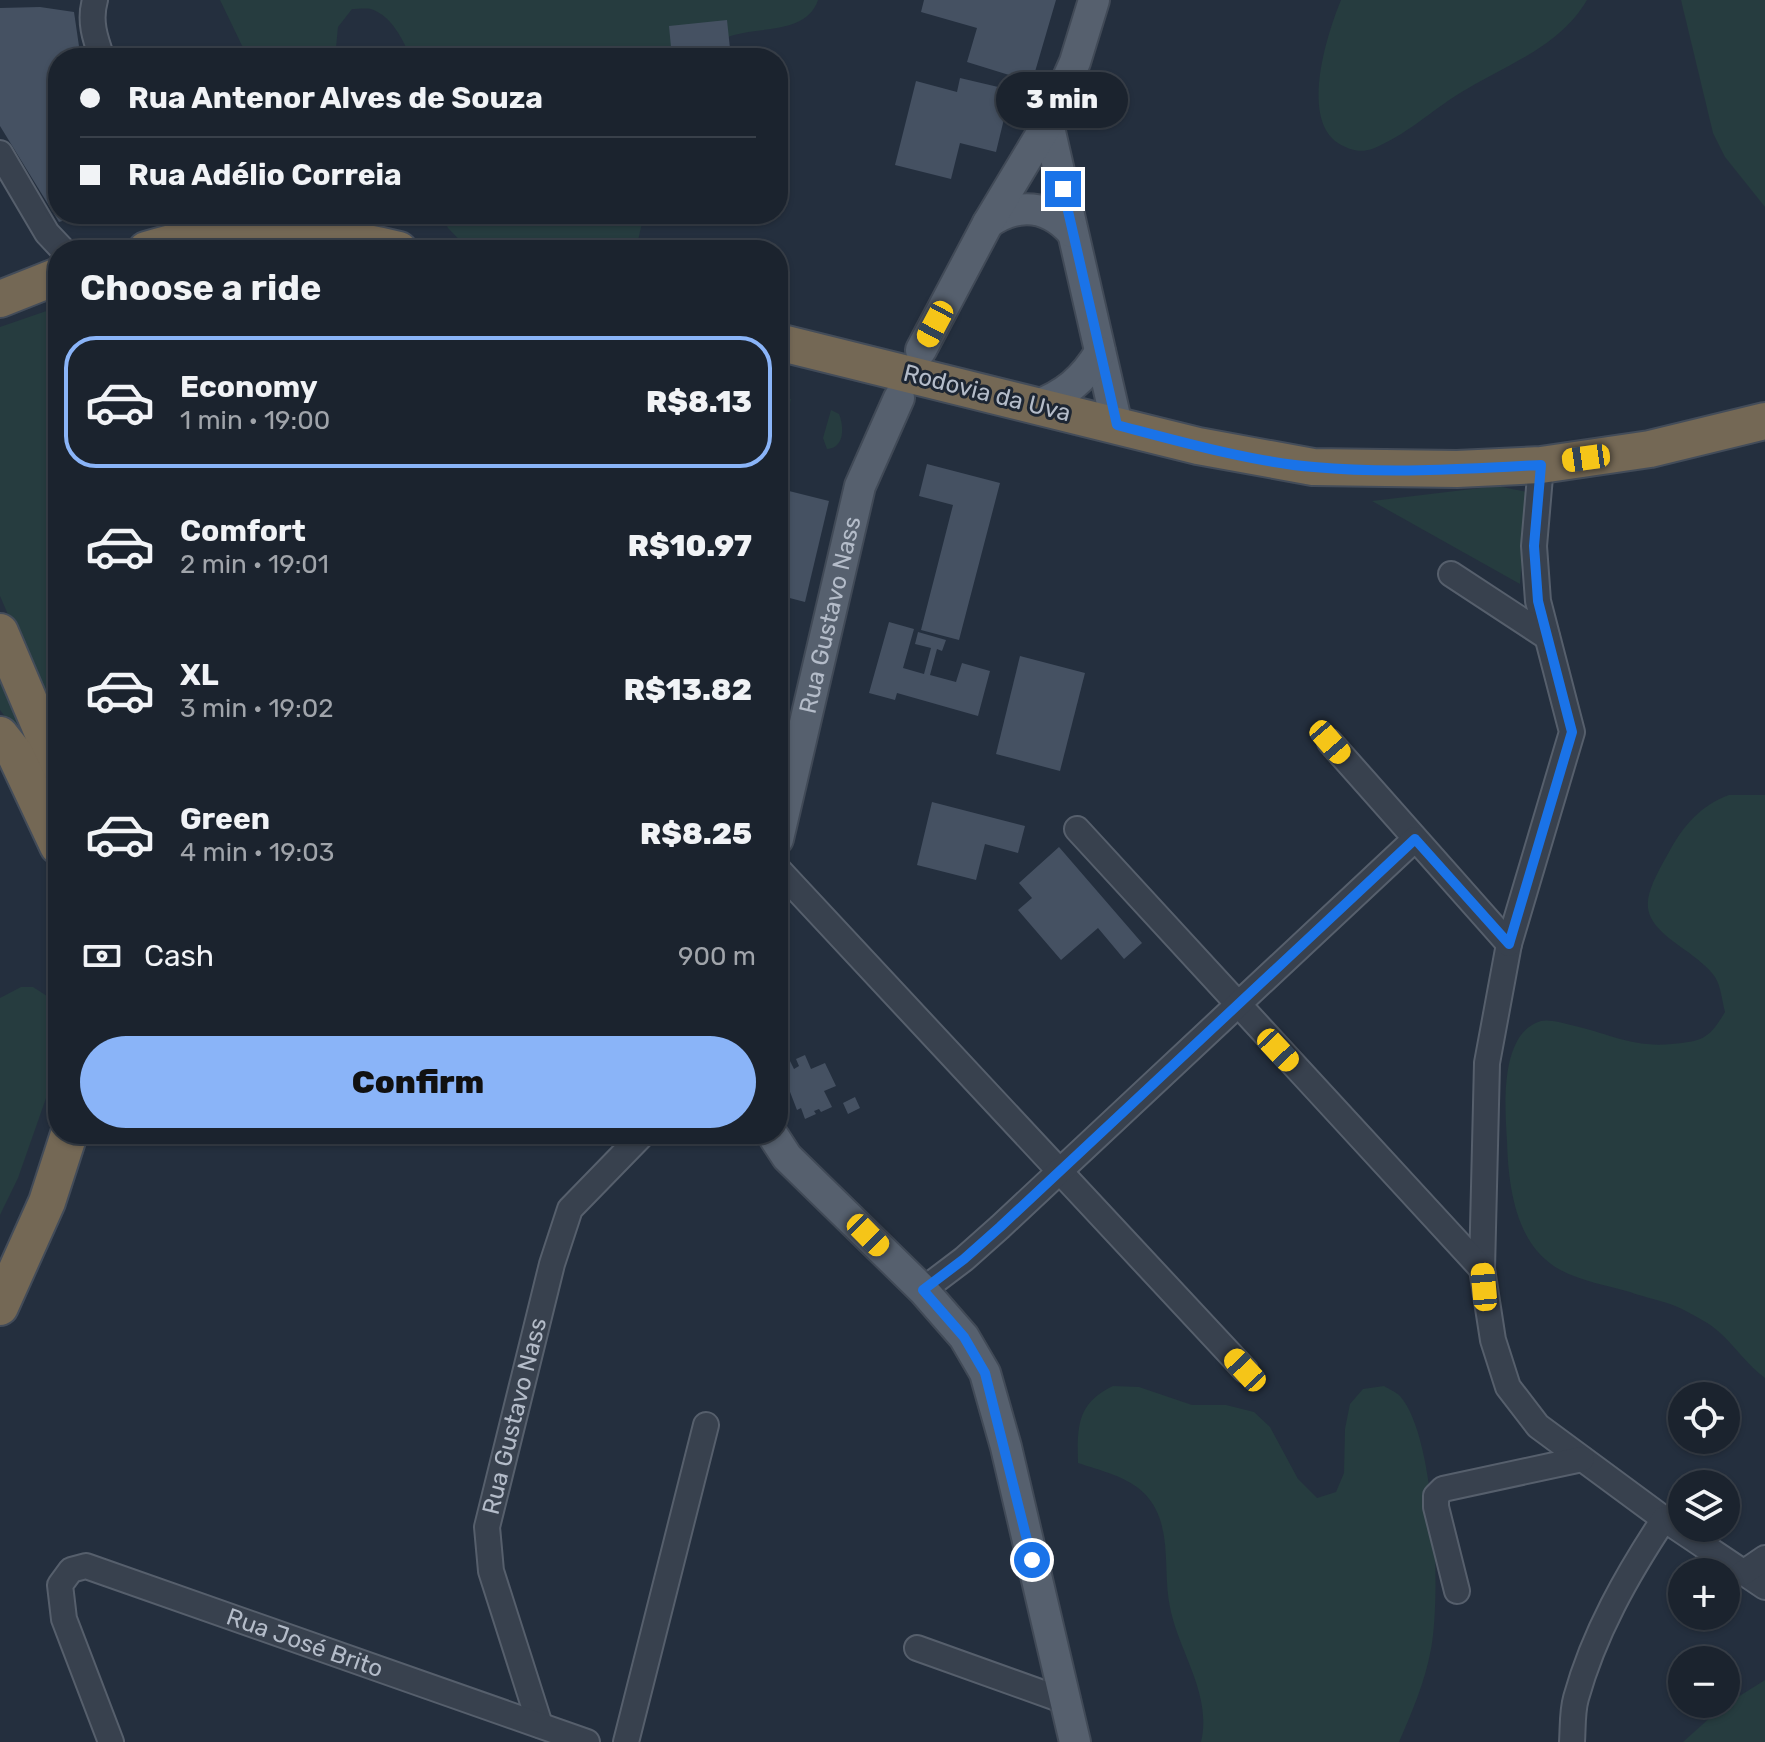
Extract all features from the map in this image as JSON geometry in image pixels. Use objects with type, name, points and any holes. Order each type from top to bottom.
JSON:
[{"type":"highway","points":[[184,231],[296,234],[349,240]]},
{"type":"highway","points":[[2,297],[48,280]]},
{"type":"highway","name":"Rodovia da Uva","points":[[788,344],[1198,446],[1313,467],[1457,469],[1541,465],[1650,449],[1765,421]]},
{"type":"highway","points":[[0,632],[48,749]]},
{"type":"highway","points":[[0,735],[15,754],[48,825]]},
{"type":"highway","points":[[0,1307],[47,1202],[66,1144]]},
{"type":"main road","points":[[921,350],[988,223],[1048,123],[1075,62],[1094,0]]},
{"type":"main road","points":[[1048,123],[1055,200],[1062,220],[1072,232],[1117,425]]},
{"type":"main road","points":[[1018,172],[1055,200]]},
{"type":"main road","points":[[988,223],[1001,214],[1055,200]]},
{"type":"main road","points":[[1035,406],[1073,386],[1100,352]]},
{"type":"main road","name":"Rua Gustavo Nass","points":[[788,796],[860,486],[899,398]]},
{"type":"main road","points":[[779,1144],[787,1157],[923,1290],[964,1337],[985,1373],[1006,1447],[1075,1742]]},
{"type":"street","points":[[95,0],[91,14],[98,48]]},
{"type":"street","points":[[0,153],[54,240]]},
{"type":"street","points":[[1541,465],[1534,546],[1538,601],[1572,732],[1509,944],[1487,1063],[1482,1269],[1493,1340],[1508,1387],[1538,1426],[1664,1519],[1765,1587]]},
{"type":"street","points":[[1451,574],[1547,637]]},
{"type":"street","points":[[1330,742],[1509,944]]},
{"type":"street","points":[[1077,829],[1482,1269]]},
{"type":"street","points":[[923,1290],[964,1259],[1415,839]]},
{"type":"street","points":[[788,880],[1245,1370]]},
{"type":"street","name":"Rua Gustavo Nass","points":[[540,1725],[491,1571],[487,1527],[552,1264],[570,1209],[633,1144]]},
{"type":"street","points":[[626,1742],[706,1425]]},
{"type":"street","points":[[1457,1591],[1436,1496],[1443,1489],[1582,1459]]},
{"type":"street","points":[[1572,1742],[1575,1701],[1600,1629],[1625,1579],[1664,1519]]},
{"type":"street","points":[[1743,1573],[1765,1558]]},
{"type":"street","name":"Rua José Brito","points":[[111,1742],[64,1619],[60,1585],[71,1570],[86,1566],[582,1741]]},
{"type":"street","points":[[917,1648],[1065,1701]]},
{"type":"green space","points":[[220,0],[818,0],[812,11],[794,23],[728,37],[703,48],[406,48],[385,17],[371,9],[352,9],[338,27],[336,48],[243,48]]},
{"type":"green space","points":[[1341,0],[1587,0],[1562,31],[1530,54],[1460,93],[1396,137],[1363,151],[1338,143],[1327,131],[1320,115],[1320,75],[1329,33]]},
{"type":"green space","points":[[1681,0],[1765,0],[1765,207],[1725,157],[1713,133]]},
{"type":"green space","points":[[446,224],[642,224],[638,240],[459,240]]},
{"type":"green space","points":[[48,310],[48,698],[41,691],[0,596],[0,327]]},
{"type":"green space","points":[[831,410],[839,414],[842,436],[837,445],[827,449],[823,438]]},
{"type":"green space","points":[[1497,486],[1527,492],[1520,584],[1372,501]]},
{"type":"green space","points":[[0,652],[34,755],[0,710]]},
{"type":"green space","points":[[1729,795],[1765,795],[1765,1378],[1718,1331],[1696,1316],[1669,1304],[1574,1276],[1545,1259],[1526,1235],[1520,1220],[1511,1188],[1508,1156],[1508,1073],[1511,1055],[1527,1028],[1541,1021],[1552,1021],[1632,1042],[1672,1044],[1704,1037],[1725,1012],[1715,977],[1659,929],[1648,909],[1648,898],[1680,834],[1701,811]]},
{"type":"green space","points":[[21,987],[33,987],[48,997],[48,1092],[18,1178],[0,1215],[0,998]]},
{"type":"green space","points":[[1113,1386],[1139,1387],[1192,1405],[1226,1405],[1254,1412],[1270,1427],[1298,1479],[1317,1498],[1336,1492],[1344,1473],[1345,1429],[1350,1404],[1363,1389],[1384,1386],[1400,1396],[1412,1416],[1428,1480],[1433,1518],[1435,1593],[1431,1649],[1418,1697],[1399,1742],[1201,1742],[1202,1708],[1171,1612],[1160,1520],[1145,1494],[1131,1483],[1078,1463],[1079,1427],[1086,1408],[1092,1400]]},
{"type":"green space","points":[[1765,1680],[1765,1742],[1683,1742],[1710,1718],[1740,1718],[1740,1696]]},
{"type":"building","points":[[924,0],[1056,0],[1032,82],[967,62],[977,28],[921,12]]},
{"type":"building","points":[[40,7],[74,12],[79,48],[48,48],[48,204],[0,126],[0,8]]},
{"type":"building","points":[[727,20],[730,48],[671,48],[669,26]]},
{"type":"building","points":[[960,78],[1011,90],[996,152],[960,143],[951,179],[895,165],[916,81],[957,92]]},
{"type":"building","points":[[927,464],[1000,483],[959,640],[921,630],[953,505],[919,496]]},
{"type":"building","points":[[789,491],[829,501],[805,602],[788,598]]},
{"type":"building","points":[[889,622],[914,629],[903,668],[924,674],[931,648],[915,644],[918,632],[946,640],[942,651],[937,649],[930,675],[956,682],[962,663],[990,671],[978,716],[897,693],[895,700],[869,693]]},
{"type":"building","points":[[1020,656],[1085,673],[1060,771],[996,754]]},
{"type":"building","points":[[932,802],[1025,826],[1018,853],[985,844],[976,880],[917,865]]},
{"type":"building","points":[[1059,847],[1142,943],[1124,959],[1098,928],[1061,960],[1018,910],[1032,898],[1019,883]]},
{"type":"building","points":[[805,1055],[811,1069],[825,1063],[836,1086],[824,1091],[832,1107],[821,1112],[819,1109],[814,1111],[816,1114],[805,1119],[801,1108],[797,1110],[788,1087],[788,1062],[794,1069],[799,1066],[796,1059]]},
{"type":"building","points":[[855,1097],[860,1108],[848,1114],[843,1103]]},
{"type":"route","points":[[1032,1560],[985,1373],[964,1337],[923,1290],[1000,1227],[1415,839],[1509,944],[1572,732],[1538,601],[1534,546],[1541,465],[1457,469],[1313,467],[1198,446],[1117,425],[1063,189]]}]
